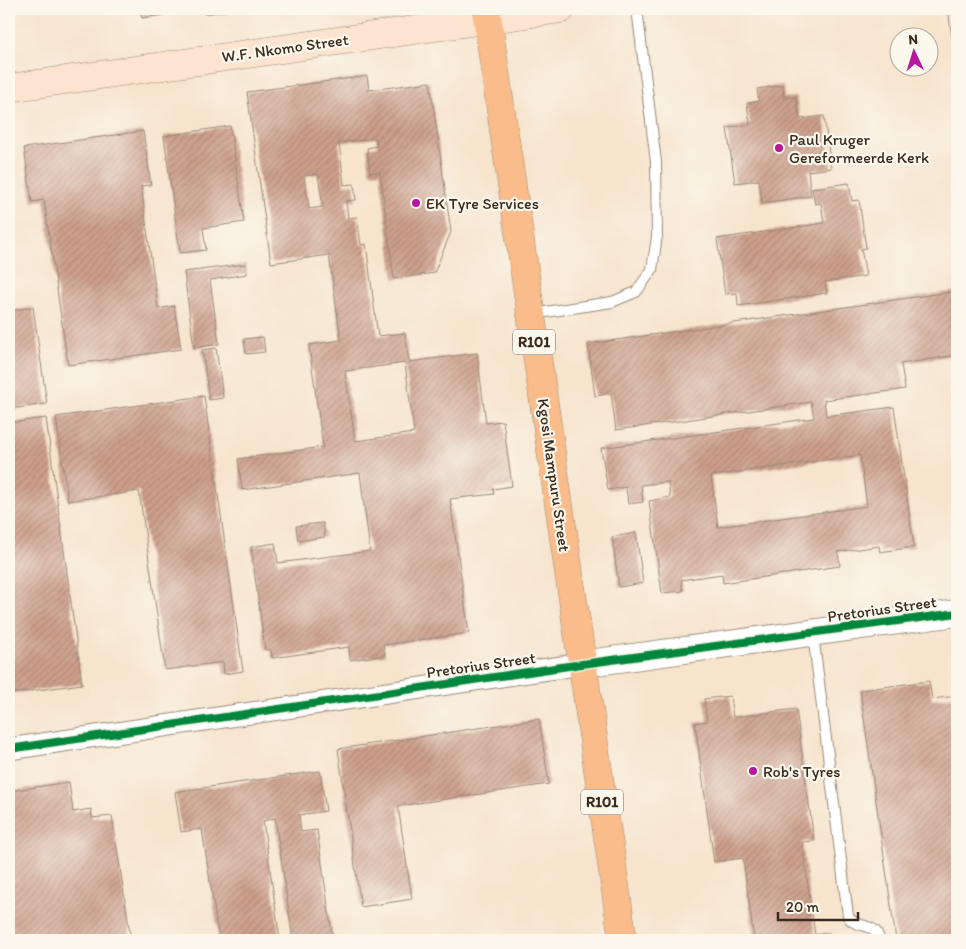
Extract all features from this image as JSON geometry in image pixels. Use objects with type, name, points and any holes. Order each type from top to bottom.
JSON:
[{"type":"main road","name":"W.F. Nkomo Street","points":[[9,88],[486,14],[561,9]]},
{"type":"main road","name":"Kgosi Mampuru Street","points":[[486,14],[623,940]]},
{"type":"street","name":"Pretorius Street","points":[[9,749],[582,664],[957,613]]},
{"type":"lane","points":[[530,314],[612,302],[636,292],[652,270],[657,236],[656,162],[637,9]]},
{"type":"lane","points":[[812,632],[848,916],[851,921],[874,929],[878,934],[879,940]]},
{"type":"building","points":[[140,9],[173,9],[174,13],[142,18]]},
{"type":"building","points":[[203,9],[231,9],[231,10],[204,14]]},
{"type":"building","points":[[948,9],[957,9],[957,67],[956,67]]},
{"type":"building","points":[[367,76],[369,90],[430,82],[451,232],[434,273],[394,279],[380,172],[370,173],[367,148],[377,146],[376,138],[339,143],[344,185],[354,184],[356,200],[346,201],[348,218],[357,217],[361,245],[366,244],[378,336],[405,333],[409,362],[477,353],[486,423],[503,421],[512,486],[493,489],[494,494],[450,499],[469,633],[383,645],[385,655],[350,660],[349,647],[272,658],[271,650],[265,650],[251,547],[275,543],[278,563],[370,551],[360,473],[242,490],[238,459],[323,447],[309,345],[341,340],[329,255],[271,263],[247,92]],"holes":[[[318,174],[323,207],[309,209],[304,176]],[[405,363],[414,433],[355,441],[345,371]]]},
{"type":"building","name":"Paul Kruger Gereformeerde Kerk","points":[[783,85],[784,98],[796,97],[800,119],[824,116],[831,168],[808,171],[811,196],[762,203],[759,180],[735,183],[727,128],[750,124],[747,103],[759,101],[757,89]]},
{"type":"building","points":[[230,126],[244,222],[203,228],[206,250],[180,253],[164,136]]},
{"type":"building","points":[[143,131],[151,185],[141,186],[158,309],[174,306],[181,349],[68,365],[44,200],[32,202],[24,148]]},
{"type":"building","points":[[849,183],[852,201],[859,200],[866,248],[861,249],[866,276],[825,282],[827,293],[738,306],[737,293],[725,294],[717,239],[824,223],[821,203],[815,204],[812,188]]},
{"type":"building","points":[[246,264],[247,274],[210,280],[219,344],[194,348],[184,272]]},
{"type":"building","points":[[957,291],[957,355],[901,364],[905,389],[824,400],[826,416],[894,407],[914,547],[880,552],[879,546],[838,552],[840,566],[723,583],[722,574],[681,580],[683,591],[662,593],[649,501],[670,497],[668,482],[641,485],[643,502],[628,504],[626,487],[608,490],[601,448],[814,418],[811,402],[616,430],[611,393],[595,396],[588,344]],"holes":[[[860,455],[867,506],[718,527],[711,476]]]},
{"type":"building","points":[[33,307],[47,404],[9,409],[9,311]]},
{"type":"building","points":[[263,337],[265,352],[246,354],[244,339]]},
{"type":"building","points":[[216,348],[223,398],[209,400],[202,350]]},
{"type":"building","points":[[204,396],[243,671],[224,674],[223,662],[165,670],[139,491],[68,501],[56,417]]},
{"type":"building","points":[[46,418],[82,684],[9,694],[9,423]]},
{"type":"building","points":[[323,523],[325,537],[298,541],[296,526]]},
{"type":"building","points":[[636,533],[643,583],[619,587],[612,537]]},
{"type":"building","points":[[929,681],[932,699],[957,696],[957,940],[896,940],[860,690]]},
{"type":"building","points":[[730,696],[733,717],[796,709],[814,841],[802,842],[815,935],[830,933],[830,940],[754,940],[743,858],[714,862],[695,723],[707,721],[704,699]]},
{"type":"building","points":[[539,719],[549,784],[398,806],[412,899],[361,907],[338,749]]},
{"type":"building","points":[[320,771],[326,811],[299,815],[301,832],[317,830],[333,940],[293,940],[275,818],[263,821],[280,940],[219,940],[202,829],[181,832],[175,792]]},
{"type":"building","points":[[69,782],[73,812],[91,809],[92,818],[112,816],[131,940],[9,940],[9,791]]},
{"type":"cycle path","points":[[9,749],[582,664],[957,613]]},
{"type":"place","name":"Paul Kruger Gereformeerde Kerk","points":[[779,148]]},
{"type":"place","name":"EK Tyre Services","points":[[416,203]]},
{"type":"place","name":"Rob's Tyres","points":[[753,771]]}]
